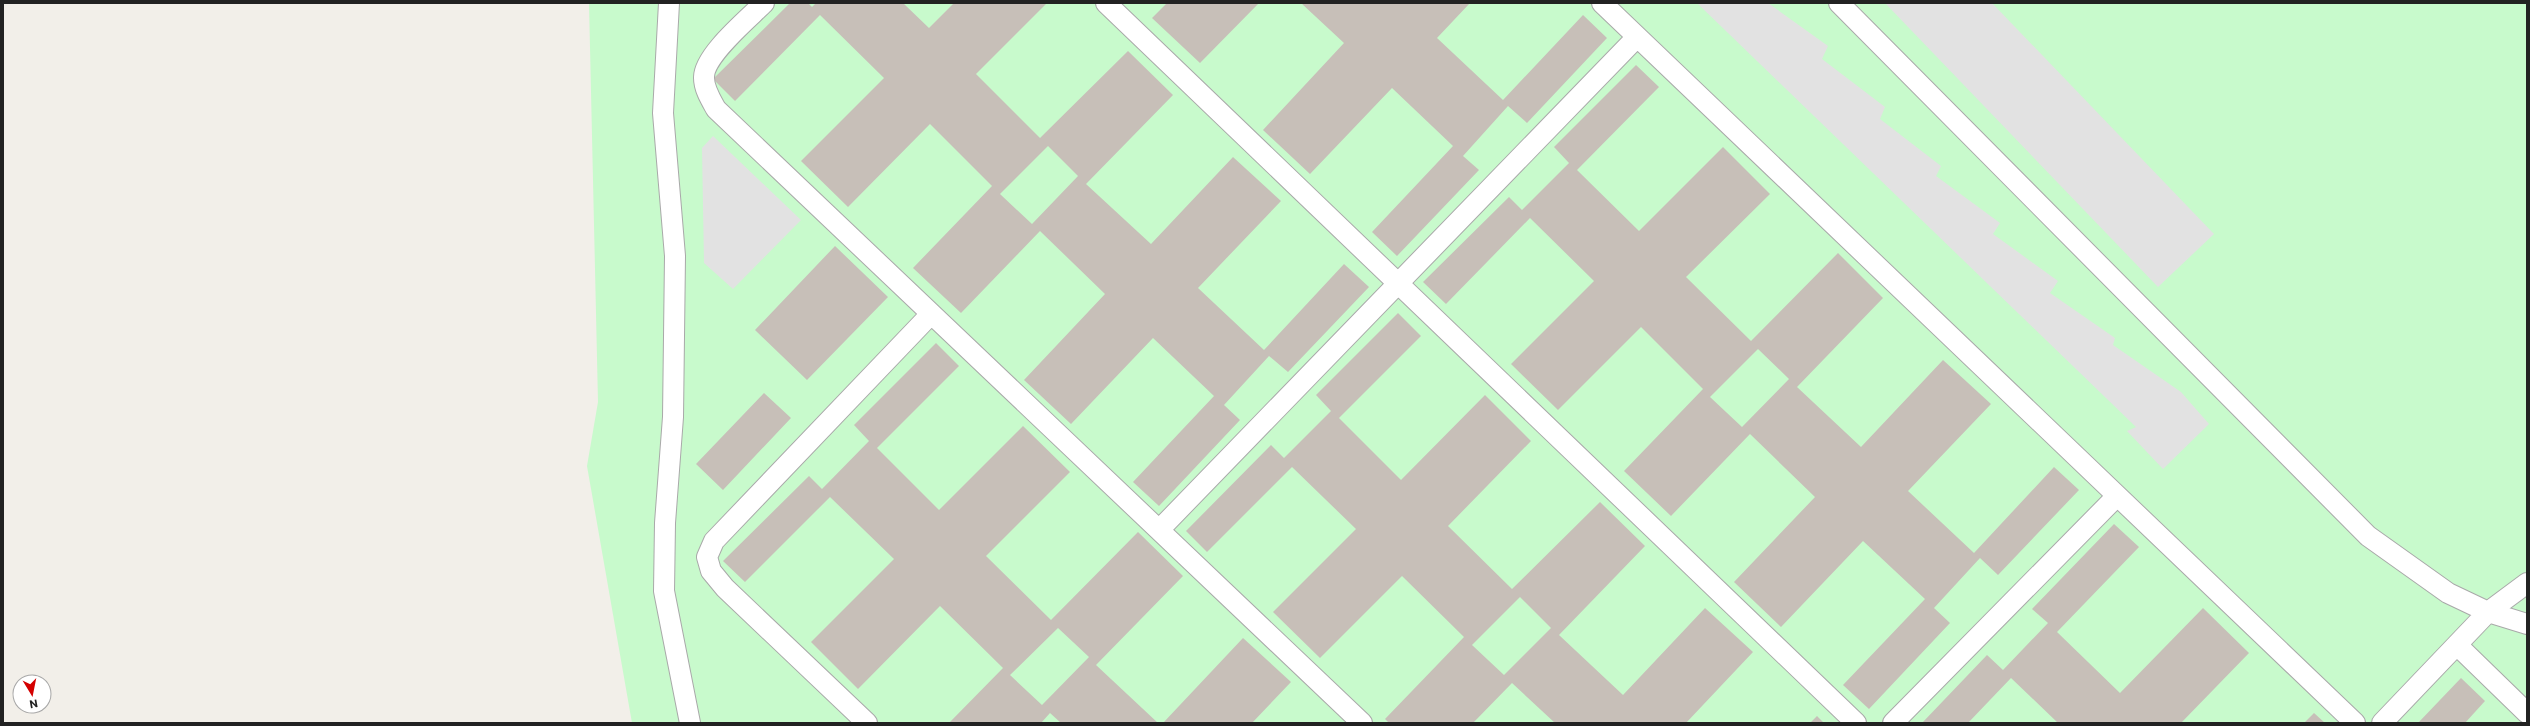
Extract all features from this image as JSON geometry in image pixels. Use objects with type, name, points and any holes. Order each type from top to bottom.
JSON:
[{"type":"lane","points":[[669,3],[663,113],[675,256],[673,417],[665,523],[664,591],[690,723]]},
{"type":"lane","points":[[764,3],[710,58],[703,77],[708,96],[716,109],[1362,723]]},
{"type":"lane","points":[[1106,3],[1856,723]]},
{"type":"lane","points":[[1602,3],[2355,723]]},
{"type":"lane","points":[[1839,3],[2368,536],[2448,593],[2488,612],[2527,624]]},
{"type":"lane","points":[[1159,530],[1637,37]]},
{"type":"lane","points":[[867,723],[725,588],[711,572],[707,556],[714,541],[931,314]]},
{"type":"lane","points":[[1893,723],[2117,496]]},
{"type":"lane","points":[[2382,723],[2488,612],[2527,583]]},
{"type":"lane","points":[[2457,645],[2527,713]]},
{"type":"green space","points":[[589,3],[2527,3],[2527,723],[632,723],[587,466],[598,402]]},
{"type":"shaded area","points":[[1697,3],[1768,3],[1828,46],[1822,59],[1885,107],[1880,119],[1941,166],[1936,176],[2000,223],[1993,234],[2058,281],[2050,293],[2115,338],[2113,345],[2181,392],[2209,424],[2163,469],[2127,431],[2136,427]]},
{"type":"shaded area","points":[[1885,3],[1992,3],[2214,234],[2158,287]]},
{"type":"shaded area","points":[[713,136],[801,220],[733,289],[704,263],[702,148]]},
{"type":"building","points":[[790,3],[808,3],[812,7],[816,3],[903,3],[929,28],[954,3],[1047,3],[976,74],[1040,138],[1128,51],[1173,95],[1086,184],[1151,244],[1233,157],[1281,201],[1198,288],[1264,350],[1344,264],[1369,287],[1288,372],[1269,356],[1224,405],[1240,420],[1159,506],[1133,482],[1214,396],[1153,338],[1071,424],[1024,380],[1105,294],[1040,231],[961,313],[913,268],[992,186],[930,124],[848,207],[801,161],[884,78],[820,15],[735,101],[713,79]],"holes":[[[1048,146],[1078,176],[1032,224],[1000,194]]]},
{"type":"building","points":[[1167,3],[1259,3],[1200,63],[1152,18]]},
{"type":"building","points":[[1301,3],[1470,3],[1437,38],[1503,100],[1583,15],[1607,38],[1527,123],[1508,106],[1463,156],[1479,170],[1397,256],[1372,232],[1453,146],[1392,88],[1310,174],[1263,130],[1344,43]]},
{"type":"building","points":[[1636,65],[1659,87],[1577,170],[1639,231],[1723,147],[1770,194],[1686,277],[1751,341],[1838,253],[1883,298],[1797,387],[1861,447],[1943,360],[1991,404],[1908,491],[1974,553],[2054,467],[2079,490],[1998,575],[1980,558],[1934,608],[1950,623],[1869,709],[1843,685],[1925,599],[1863,541],[1781,627],[1734,582],[1815,497],[1750,434],[1671,516],[1624,471],[1703,389],[1641,327],[1558,410],[1511,364],[1594,281],[1530,218],[1446,304],[1423,282],[1509,197],[1522,210],[1569,163],[1554,147]],"holes":[[[1758,349],[1789,379],[1742,427],[1710,397]]]},
{"type":"building","points":[[835,246],[888,297],[807,380],[755,330]]},
{"type":"building","points":[[1398,313],[1421,336],[1339,418],[1401,480],[1485,395],[1531,441],[1448,526],[1512,589],[1600,502],[1645,546],[1559,635],[1623,695],[1705,608],[1753,652],[1686,723],[1555,723],[1512,683],[1473,723],[1389,723],[1385,719],[1464,637],[1402,576],[1320,658],[1273,612],[1356,529],[1292,467],[1207,552],[1186,531],[1271,445],[1284,458],[1331,411],[1316,395]],"holes":[[[1520,597],[1551,628],[1504,675],[1472,645]]]},
{"type":"building","points":[[936,343],[959,366],[877,448],[939,510],[1023,426],[1070,472],[986,556],[1051,620],[1138,532],[1183,576],[1096,665],[1158,723],[1061,723],[1050,713],[1041,723],[949,723],[1003,668],[940,606],[858,689],[811,642],[894,559],[830,497],[745,582],[723,561],[809,476],[822,489],[869,441],[854,425]],"holes":[[[1058,628],[1089,657],[1042,705],[1010,675]]]},
{"type":"building","points":[[764,393],[791,418],[723,490],[696,464]]},
{"type":"building","points":[[2114,524],[2139,547],[2057,632],[2120,693],[2203,608],[2249,653],[2181,723],[2058,723],[2011,678],[1968,723],[1922,723],[1987,655],[2003,670],[2048,623],[2032,609]]},
{"type":"building","points":[[1243,638],[1291,682],[1252,723],[1163,723]]},
{"type":"building","points":[[2461,678],[2485,701],[2465,723],[2418,723]]},
{"type":"building","points":[[2314,713],[2325,723],[2304,723]]},
{"type":"building","points":[[1817,716],[1824,723],[1810,723]]}]
